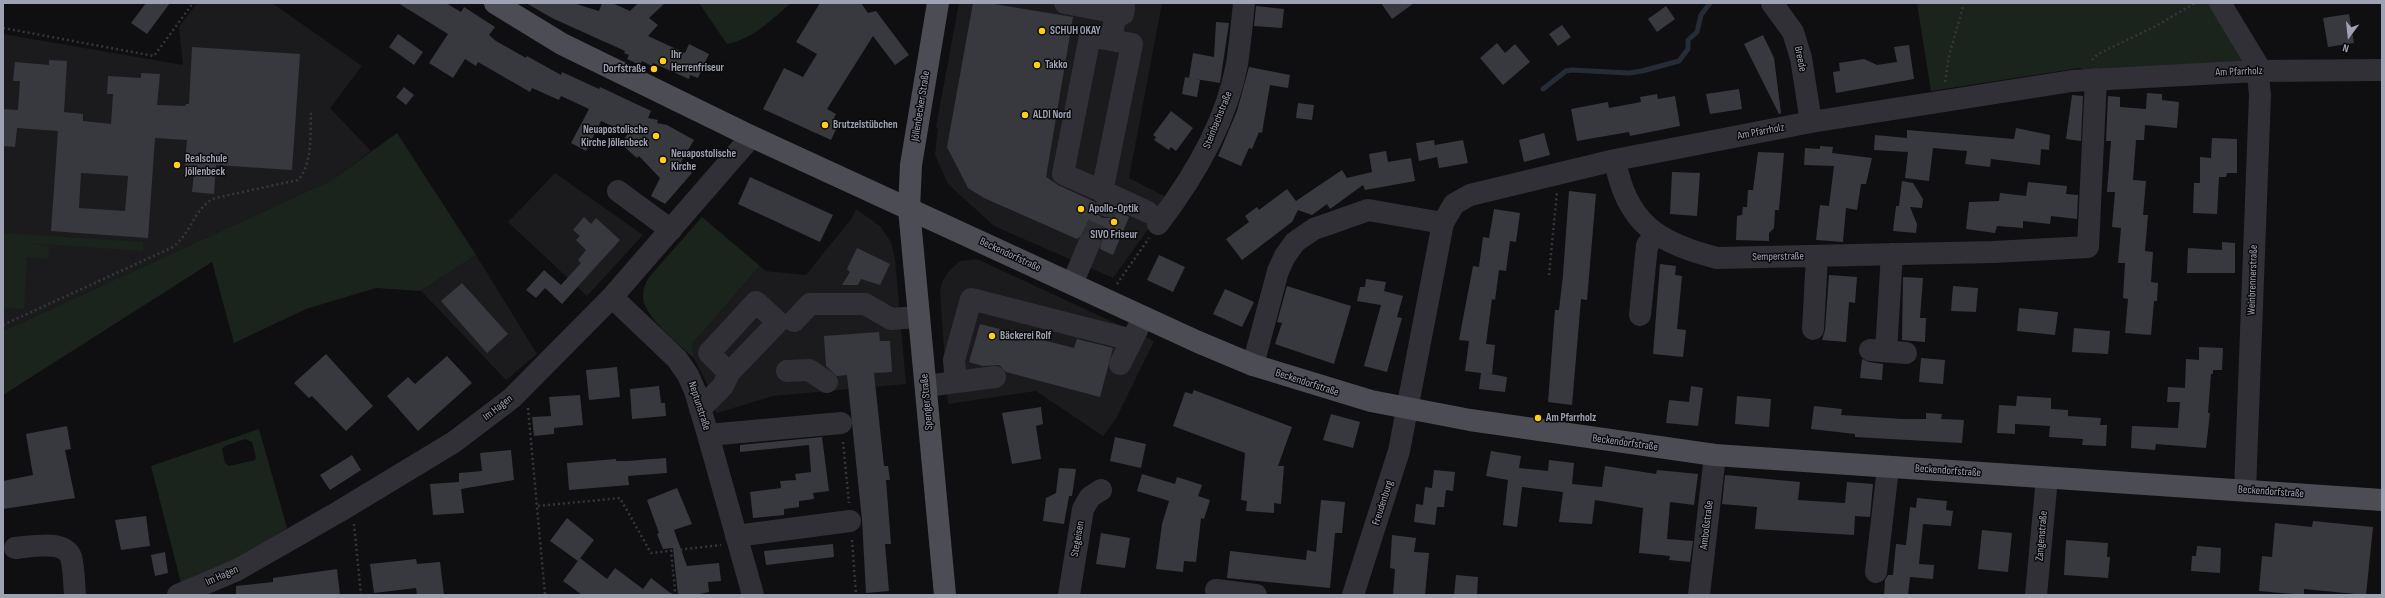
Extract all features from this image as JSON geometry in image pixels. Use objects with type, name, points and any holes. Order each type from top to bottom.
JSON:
[{"type":"main road","points":[[495,3],[562,44],[751,136],[909,209]]},
{"type":"main road","name":"Jöllenbecker Straße","points":[[909,209],[912,165],[938,3]]},
{"type":"main road","name":"Beckendorfstraße","points":[[909,209],[1253,365],[1331,391],[1408,409],[1527,429],[1715,455],[1888,468],[2382,500]]},
{"type":"main road","name":"Spenger Straße","points":[[909,209],[945,595]]},
{"type":"street","points":[[1065,3],[1121,10],[1111,40]]},
{"type":"street","name":"Steinbachstraße","points":[[1153,218],[1182,192],[1219,122],[1237,64],[1244,3]]},
{"type":"street","name":"Breede","points":[[1772,3],[1793,32],[1800,58],[1811,122]]},
{"type":"street","name":"Weinbrennerstraße","points":[[2220,3],[2257,64],[2260,95],[2245,490]]},
{"type":"street","points":[[1107,198],[1132,44],[1090,36],[1063,174],[1107,198],[1153,218]]},
{"type":"street","name":"Am Pfarrholz","points":[[1408,409],[1443,223],[1454,204],[1470,195],[1560,172],[1615,160],[1811,122],[2072,81],[2257,71],[2382,70]]},
{"type":"street","name":"Semperstraße","points":[[1615,160],[1619,183],[1636,216],[1657,235],[1686,250],[1717,258],[1993,252],[2088,248],[2096,79]]},
{"type":"street","name":"Im Hagen","points":[[178,595],[237,570],[454,442],[526,385],[612,297],[751,136]]},
{"type":"street","points":[[618,191],[671,230]]},
{"type":"street","points":[[1253,365],[1278,271],[1285,256],[1295,242],[1314,229],[1368,210],[1443,223]]},
{"type":"street","points":[[1640,315],[1647,244],[1657,235]]},
{"type":"street","points":[[1072,284],[1089,244]]},
{"type":"street","points":[[1888,351],[1892,254]]},
{"type":"street","points":[[1813,329],[1817,256]]},
{"type":"street","name":"Neptunstraße","points":[[612,297],[676,359],[688,375],[708,435],[753,595]]},
{"type":"street","points":[[956,382],[954,360],[971,299],[1132,340]]},
{"type":"street","points":[[794,321],[810,304],[865,304],[891,319],[919,317]]},
{"type":"street","points":[[1120,364],[1143,316]]},
{"type":"street","points":[[788,371],[809,370],[827,382]]},
{"type":"street","points":[[700,408],[724,386],[729,373]]},
{"type":"street","points":[[926,386],[995,377]]},
{"type":"street","name":"Freudenburg","points":[[1353,595],[1399,451],[1408,409]]},
{"type":"street","points":[[708,435],[841,423]]},
{"type":"street","name":"Amboßstraße","points":[[1699,595],[1715,455]]},
{"type":"street","points":[[1876,572],[1888,468]]},
{"type":"street","name":"Zangenstraße","points":[[2036,595],[2047,478]]},
{"type":"street","name":"Stegeisen","points":[[1069,595],[1083,509],[1090,497],[1101,490]]},
{"type":"street","points":[[737,539],[850,521]]},
{"type":"street","points":[[15,548],[54,546],[65,550],[70,557],[75,595]]},
{"type":"street","points":[[1216,590],[1256,595]]},
{"type":"path","points":[[3,28],[154,56],[193,3]]},
{"type":"path","points":[[1942,102],[1949,56],[1964,3]]},
{"type":"path","points":[[2072,81],[2098,54],[2156,26],[2195,3]]},
{"type":"path","points":[[3,325],[171,248],[181,241],[189,231],[197,214],[207,201],[298,180],[303,175],[307,163],[311,112]]},
{"type":"path","points":[[1549,276],[1560,172]]},
{"type":"path","points":[[1107,299],[1153,218]]},
{"type":"path","points":[[526,385],[545,595]]},
{"type":"path","points":[[538,506],[620,498],[651,553],[671,551],[737,539]]},
{"type":"path","points":[[352,503],[361,595]]},
{"type":"path","points":[[671,551],[675,590],[671,595]]},
{"type":"shaded area","name":"Realschule Jöllenbeck","points":[[197,3],[272,3],[362,66],[330,108],[371,151],[332,180],[3,331],[3,34],[183,65],[179,27]]},
{"type":"shaded area","points":[[699,3],[791,3],[761,28],[745,38],[727,44]]},
{"type":"shaded area","points":[[959,3],[1162,3],[1129,178],[1170,199],[1113,278],[994,226],[948,184],[935,155],[938,128],[936,127]]},
{"type":"shaded area","points":[[1917,3],[2216,3],[2254,65],[2094,74],[2080,68],[1931,91]]},
{"type":"shaded area","points":[[397,133],[476,255],[421,291],[376,288],[306,309],[234,343],[212,262],[3,395],[3,331],[332,180]]},
{"type":"shaded area","points":[[555,173],[643,235],[587,296],[508,222]]},
{"type":"shaded area","points":[[856,209],[880,226],[891,242],[895,259],[906,384],[773,396],[717,413],[714,409],[707,384],[694,358],[692,344],[760,266],[766,271],[806,275],[852,218]]},
{"type":"shaded area","points":[[702,217],[760,266],[692,344],[694,358],[671,338],[655,321],[644,304],[643,293],[650,276]]},
{"type":"shaded area","points":[[3,233],[143,242],[143,251],[28,243],[49,246],[48,259],[27,257],[24,309],[3,307]]},
{"type":"shaded area","points":[[476,255],[537,354],[506,380],[421,291]]},
{"type":"shaded area","points":[[977,259],[1154,341],[1116,419],[1103,436],[1036,391],[948,404],[940,292],[942,282],[949,271],[960,261]]},
{"type":"shaded area","points":[[259,429],[287,528],[240,559],[181,583],[151,466]],"holes":[[[245,439],[252,442],[256,457],[255,460],[229,466],[225,463],[222,449],[225,446]]]},
{"type":"building","points":[[146,3],[170,3],[147,34],[131,23]]},
{"type":"building","points":[[398,3],[446,3],[461,12],[464,7],[495,27],[489,35],[496,41],[526,58],[527,56],[561,75],[562,72],[599,89],[600,87],[651,111],[648,118],[658,120],[657,123],[667,125],[694,140],[681,162],[692,173],[665,204],[651,196],[660,178],[639,156],[637,158],[621,144],[628,133],[601,121],[586,151],[571,143],[589,109],[561,96],[559,100],[532,88],[530,92],[478,62],[476,66],[465,59],[453,78],[429,63],[448,34]]},
{"type":"building","points":[[526,3],[573,3],[599,11],[602,3],[612,3],[630,11],[638,3],[665,3],[649,18],[658,25],[648,36],[685,53],[689,44],[709,54],[698,78],[690,75],[689,79],[653,63],[652,66],[642,61],[640,65],[627,59],[629,55],[624,53],[625,51],[552,18]]},
{"type":"building","points":[[820,3],[861,3],[868,13],[876,11],[909,55],[895,65],[873,36],[827,109],[836,114],[834,118],[840,121],[831,140],[763,109],[784,68],[803,77],[817,54],[796,42]]},
{"type":"building","points":[[973,3],[988,3],[1073,17],[1046,177],[1058,185],[1095,202],[1097,214],[1102,218],[1110,218],[1118,212],[1129,217],[1113,255],[1100,249],[1101,242],[1094,233],[1087,232],[1077,239],[984,198],[968,188],[947,147]]},
{"type":"building","points":[[1381,3],[1414,3],[1392,19]]},
{"type":"building","points":[[1256,6],[1284,9],[1282,28],[1254,26]]},
{"type":"building","points":[[1666,6],[1675,19],[1657,32],[1648,19]]},
{"type":"building","points":[[2349,14],[2354,43],[2328,47],[2323,18]]},
{"type":"building","points":[[1216,22],[1229,23],[1220,83],[1189,78],[1193,53],[1214,57]]},
{"type":"building","points":[[1562,25],[1571,37],[1558,46],[1549,34]]},
{"type":"building","points":[[398,34],[423,52],[414,65],[389,47]]},
{"type":"building","points":[[1763,35],[1774,58],[1781,113],[1779,114],[1744,44]]},
{"type":"building","points":[[1497,43],[1505,53],[1515,44],[1530,62],[1503,85],[1480,58]]},
{"type":"building","points":[[1909,45],[1914,79],[1836,93],[1833,72],[1840,71],[1839,63],[1864,59],[1877,65],[1897,62],[1894,47]]},
{"type":"building","points":[[192,47],[300,54],[292,170],[216,165],[214,194],[192,192],[194,173],[184,173],[187,140],[155,138],[148,238],[51,231],[58,131],[17,128],[15,147],[3,146],[3,109],[18,110],[20,81],[13,81],[15,62],[49,65],[49,60],[67,61],[64,112],[83,114],[83,121],[111,124],[113,94],[107,94],[108,76],[141,78],[141,73],[160,74],[157,105],[185,106],[186,104],[189,104]],"holes":[[[81,173],[128,176],[125,211],[79,208]]]},
{"type":"building","points":[[1249,67],[1290,75],[1288,88],[1270,85],[1262,133],[1259,132],[1252,149],[1249,148],[1241,166],[1218,156],[1237,111]]},
{"type":"building","points":[[1185,77],[1200,80],[1197,97],[1182,94]]},
{"type":"building","points":[[404,87],[414,95],[406,105],[396,97]]},
{"type":"building","points":[[1739,89],[1742,109],[1710,114],[1706,94]]},
{"type":"building","points":[[2147,93],[2162,94],[2162,100],[2179,102],[2177,128],[2145,125],[2144,140],[2136,140],[2133,180],[2146,181],[2143,215],[2148,215],[2145,251],[2153,252],[2151,282],[2158,283],[2157,301],[2154,301],[2151,335],[2125,333],[2128,299],[2123,298],[2125,263],[2118,263],[2121,228],[2112,227],[2115,192],[2107,192],[2111,141],[2106,141],[2108,96],[2120,97],[2120,107],[2146,109]]},
{"type":"building","points":[[1657,94],[1658,99],[1675,96],[1680,126],[1630,136],[1629,132],[1577,141],[1571,109],[1608,102],[1609,108],[1641,102],[1640,97]]},
{"type":"building","points":[[2072,95],[2083,96],[2081,141],[2066,139]]},
{"type":"building","points":[[1298,103],[1314,105],[1312,120],[1296,118]]},
{"type":"building","points":[[1171,111],[1193,128],[1176,151],[1171,147],[1169,150],[1154,140],[1156,137],[1153,135]]},
{"type":"building","points":[[2016,128],[2050,135],[2049,150],[2041,149],[2040,165],[1991,159],[1990,167],[1965,164],[1967,151],[1933,148],[1929,181],[1905,178],[1908,152],[1874,150],[1875,135],[1907,138],[1907,130],[2014,139]]},
{"type":"building","points":[[1544,133],[1550,155],[1524,162],[1519,140]]},
{"type":"building","points":[[2212,138],[2237,139],[2237,173],[2227,173],[2226,177],[2219,177],[2217,214],[2193,213],[2194,183],[2200,183],[2200,157],[2211,158]]},
{"type":"building","points":[[1434,140],[1436,153],[1435,145],[1463,140],[1468,163],[1439,168],[1437,157],[1419,161],[1416,143]]},
{"type":"building","points":[[1820,146],[1833,147],[1832,153],[1872,158],[1866,184],[1861,184],[1857,210],[1846,208],[1843,242],[1816,240],[1820,205],[1829,206],[1834,166],[1804,165],[1805,148],[1820,149]]},
{"type":"building","points":[[1386,151],[1388,162],[1411,158],[1415,181],[1365,190],[1363,185],[1330,209],[1327,204],[1312,215],[1298,210],[1292,222],[1242,260],[1226,239],[1249,222],[1245,216],[1257,207],[1259,210],[1287,189],[1296,201],[1342,170],[1347,178],[1372,172],[1369,154]]},
{"type":"building","points":[[1758,152],[1784,153],[1779,210],[1775,210],[1774,228],[1769,233],[1769,241],[1736,240],[1737,216],[1742,215],[1743,207],[1747,207],[1748,190],[1753,190]]},
{"type":"building","points":[[1672,172],[1700,173],[1697,216],[1670,214]]},
{"type":"building","points":[[750,177],[833,215],[820,242],[738,204]]},
{"type":"building","points":[[1902,181],[1913,183],[1923,199],[1922,208],[1910,207],[1917,224],[1916,233],[1893,231],[1896,206],[1899,206]]},
{"type":"building","points":[[2028,182],[2067,186],[2066,194],[2078,195],[2077,219],[2051,216],[2050,224],[2023,221],[2023,228],[1997,226],[1995,233],[1966,229],[1969,202],[1999,201],[2000,193],[2026,196]]},
{"type":"building","points":[[1569,191],[1596,194],[1587,300],[1581,299],[1572,405],[1548,402],[1555,310],[1559,310],[1563,275]]},
{"type":"building","points":[[1494,209],[1520,213],[1516,242],[1510,241],[1506,271],[1499,270],[1495,300],[1492,299],[1486,344],[1495,345],[1492,374],[1485,373],[1507,377],[1505,392],[1479,389],[1481,373],[1465,371],[1469,341],[1459,340],[1473,266],[1479,267],[1483,237],[1489,238]]},
{"type":"building","points":[[584,217],[591,224],[596,218],[620,240],[562,304],[545,288],[536,298],[526,290],[544,270],[561,285],[581,263],[578,260],[586,250],[576,240],[580,236],[573,230]]},
{"type":"building","points":[[2222,242],[2235,243],[2235,273],[2187,273],[2188,248],[2222,250]]},
{"type":"building","points":[[857,248],[890,264],[880,285],[861,279],[858,285],[842,285],[850,272],[847,269]]},
{"type":"building","points":[[1159,255],[1185,267],[1173,292],[1147,280]]},
{"type":"building","points":[[1660,264],[1676,266],[1675,275],[1682,276],[1677,329],[1686,330],[1683,357],[1653,354]]},
{"type":"building","points":[[1829,275],[1857,277],[1855,303],[1849,302],[1846,342],[1822,340],[1825,330]]},
{"type":"building","points":[[1903,277],[1923,278],[1920,318],[1926,318],[1925,342],[1902,340]]},
{"type":"building","points":[[1366,279],[1386,282],[1384,291],[1403,296],[1397,317],[1402,318],[1387,372],[1364,366],[1381,305],[1357,301],[1360,287],[1365,287]]},
{"type":"building","points":[[462,283],[508,334],[487,353],[441,301]]},
{"type":"building","points":[[1287,286],[1351,306],[1334,364],[1275,344],[1282,323],[1277,322]]},
{"type":"building","points":[[1953,286],[1978,288],[1976,312],[1951,311]]},
{"type":"building","points":[[1225,289],[1254,302],[1242,327],[1213,314]]},
{"type":"building","points":[[2019,308],[2058,312],[2055,335],[2017,331]]},
{"type":"building","points":[[980,324],[1074,348],[1077,339],[1113,348],[1100,397],[1006,372],[999,365],[983,366],[969,362]]},
{"type":"building","points":[[2074,328],[2110,331],[2108,354],[2072,352]]},
{"type":"building","points":[[879,332],[880,341],[890,341],[892,372],[874,373],[884,466],[888,466],[890,480],[886,480],[891,544],[885,544],[889,591],[866,593],[862,520],[847,375],[837,376],[826,366],[824,336]]},
{"type":"building","points":[[2199,347],[2223,348],[2222,370],[2213,370],[2213,374],[2211,374],[2208,413],[2210,413],[2206,448],[2156,444],[2155,450],[2131,448],[2132,426],[2178,428],[2180,402],[2167,402],[2168,387],[2185,388],[2186,359],[2199,360]]},
{"type":"building","points":[[326,354],[373,406],[346,431],[312,396],[309,398],[294,383]]},
{"type":"building","points":[[447,356],[472,383],[418,431],[387,396],[408,377],[415,384]]},
{"type":"building","points":[[1921,358],[1945,360],[1943,384],[1919,382]]},
{"type":"building","points":[[1862,359],[1869,362],[1883,364],[1882,380],[1860,378]]},
{"type":"building","points":[[617,367],[620,397],[589,400],[586,370]]},
{"type":"building","points":[[659,386],[661,403],[665,403],[666,416],[632,419],[630,389]]},
{"type":"building","points":[[1691,386],[1703,388],[1698,426],[1666,423],[1669,400],[1689,402]]},
{"type":"building","points":[[1194,390],[1292,427],[1278,466],[1284,466],[1281,504],[1274,503],[1274,513],[1246,511],[1247,501],[1241,500],[1245,453],[1173,426],[1185,392],[1192,394]]},
{"type":"building","points":[[580,395],[583,425],[554,428],[554,434],[534,436],[532,417],[551,416],[549,397]]},
{"type":"building","points":[[1737,396],[1771,399],[1769,427],[1735,424]]},
{"type":"building","points":[[2017,396],[2051,398],[2051,409],[2068,410],[2068,416],[2101,418],[2100,425],[2107,425],[2106,446],[2082,445],[2083,439],[2049,437],[2050,426],[2015,424],[2015,434],[1997,433],[1999,405],[2016,406]]},
{"type":"building","points":[[1814,406],[1842,409],[1841,415],[1902,419],[1926,419],[1926,413],[1942,414],[1941,419],[1964,420],[1962,443],[1855,437],[1855,434],[1811,429]]},
{"type":"building","points":[[1041,407],[1043,424],[1036,426],[1041,459],[1012,464],[1002,413]]},
{"type":"building","points":[[1331,414],[1360,422],[1353,448],[1323,440]]},
{"type":"building","points":[[67,426],[71,449],[65,450],[75,498],[3,509],[3,481],[33,475],[26,434]]},
{"type":"building","points":[[822,437],[829,491],[813,493],[814,499],[799,501],[799,507],[784,509],[784,515],[753,518],[750,492],[781,488],[780,481],[796,480],[795,474],[811,472],[809,445],[740,452],[740,445]]},
{"type":"building","points":[[1115,437],[1146,444],[1141,468],[1110,461]]},
{"type":"building","points":[[511,450],[514,480],[461,489],[464,513],[433,515],[430,484],[459,482],[459,473],[482,471],[480,453]]},
{"type":"building","points":[[1491,451],[1521,456],[1519,468],[1548,471],[1549,460],[1574,463],[1572,484],[1602,487],[1605,466],[1656,474],[1657,470],[1698,474],[1694,505],[1670,502],[1667,539],[1693,541],[1690,562],[1669,560],[1670,556],[1639,553],[1643,508],[1595,500],[1592,524],[1559,522],[1563,492],[1522,487],[1517,527],[1503,525],[1508,480],[1486,476]]},
{"type":"building","points":[[352,455],[361,470],[330,490],[320,475]]},
{"type":"building","points":[[666,458],[667,473],[628,476],[629,485],[569,490],[567,463],[616,459],[616,461],[627,461]]},
{"type":"building","points":[[1059,468],[1076,469],[1072,496],[1069,496],[1064,524],[1043,521],[1046,498],[1056,493]]},
{"type":"building","points":[[1434,470],[1455,472],[1453,491],[1446,490],[1444,507],[1437,507],[1435,525],[1414,522],[1416,504],[1423,505],[1425,487],[1432,488]]},
{"type":"building","points":[[1142,474],[1175,484],[1177,477],[1202,485],[1198,496],[1210,500],[1204,519],[1201,518],[1196,562],[1184,561],[1183,572],[1156,569],[1162,524],[1169,501],[1137,491]]},
{"type":"building","points":[[1725,475],[1800,482],[1798,500],[1845,503],[1847,482],[1873,484],[1870,517],[1855,516],[1854,535],[1755,529],[1757,507],[1722,504]]},
{"type":"building","points":[[677,488],[692,524],[674,530],[687,566],[719,563],[721,581],[708,582],[709,592],[695,595],[678,595],[673,548],[663,549],[657,534],[659,533],[647,500]]},
{"type":"building","points":[[1917,498],[1947,501],[1946,510],[1953,511],[1951,526],[1923,524],[1919,564],[1934,565],[1933,579],[1910,577],[1908,595],[1884,595],[1885,580],[1888,575],[1893,575],[1896,544],[1906,545],[1910,507],[1916,508]]},
{"type":"building","points":[[1321,500],[1345,502],[1342,533],[1335,533],[1330,588],[1227,578],[1230,551],[1306,560],[1307,550],[1316,552]]},
{"type":"building","points":[[146,516],[150,546],[121,550],[115,520]]},
{"type":"building","points":[[567,518],[594,540],[578,561],[550,541]]},
{"type":"building","points":[[2313,521],[2373,527],[2366,595],[2304,589],[2304,595],[2259,591],[2262,556],[2272,557],[2275,523],[2312,527]]},
{"type":"building","points":[[1982,530],[2012,533],[2008,572],[1978,569]]},
{"type":"building","points":[[1101,533],[1130,538],[1125,568],[1096,564]]},
{"type":"building","points":[[1392,535],[1416,538],[1414,552],[1429,553],[1425,595],[1393,595],[1395,569],[1390,568]]},
{"type":"building","points":[[2066,540],[2108,543],[2107,557],[2110,557],[2108,578],[2064,575]]},
{"type":"building","points":[[833,544],[834,557],[766,565],[764,551]]},
{"type":"building","points":[[2197,546],[2221,548],[2220,573],[2191,571],[2192,556],[2196,556]]},
{"type":"building","points":[[165,552],[168,573],[155,576],[151,555]]},
{"type":"building","points":[[580,558],[607,579],[615,568],[643,589],[651,578],[673,595],[582,595],[563,581]]},
{"type":"building","points":[[416,559],[417,564],[440,562],[444,595],[417,595],[416,588],[374,593],[370,564]]},
{"type":"building","points":[[337,569],[340,595],[236,595],[236,586],[273,582],[273,578]]},
{"type":"building","points":[[1456,575],[1478,577],[1477,595],[1454,595]]},
{"type":"waterway","points":[[1543,89],[1566,71],[1629,73],[1679,61],[1688,49],[1688,40],[1697,32],[1701,15],[1710,3]]},
{"type":"tunnel","points":[[1089,244],[1107,206]]},
{"type":"place","name":"SCHUH OKAY","points":[[1042,31]]},
{"type":"place","name":"Ihr Herrenfriseur","points":[[663,61]]},
{"type":"place","name":"Takko","points":[[1037,65]]},
{"type":"place","name":"Dorfstraße","points":[[654,69]]},
{"type":"place","name":"ALDI Nord","points":[[1025,115]]},
{"type":"place","name":"Brutzelstübchen","points":[[825,125]]},
{"type":"place","name":"Neuapostolische Kirche Jöllenbeck","points":[[656,136]]},
{"type":"place","name":"Neuapostolische Kirche","points":[[663,160]]},
{"type":"place","name":"Realschule Jöllenbeck","points":[[177,165]]},
{"type":"place","name":"Apollo-Optik","points":[[1081,209]]},
{"type":"place","name":"SIVO Friseur","points":[[1114,222]]},
{"type":"place","name":"Bäckerei Rolf","points":[[992,336]]},
{"type":"place","name":"Am Pfarrholz","points":[[1538,418]]}]
